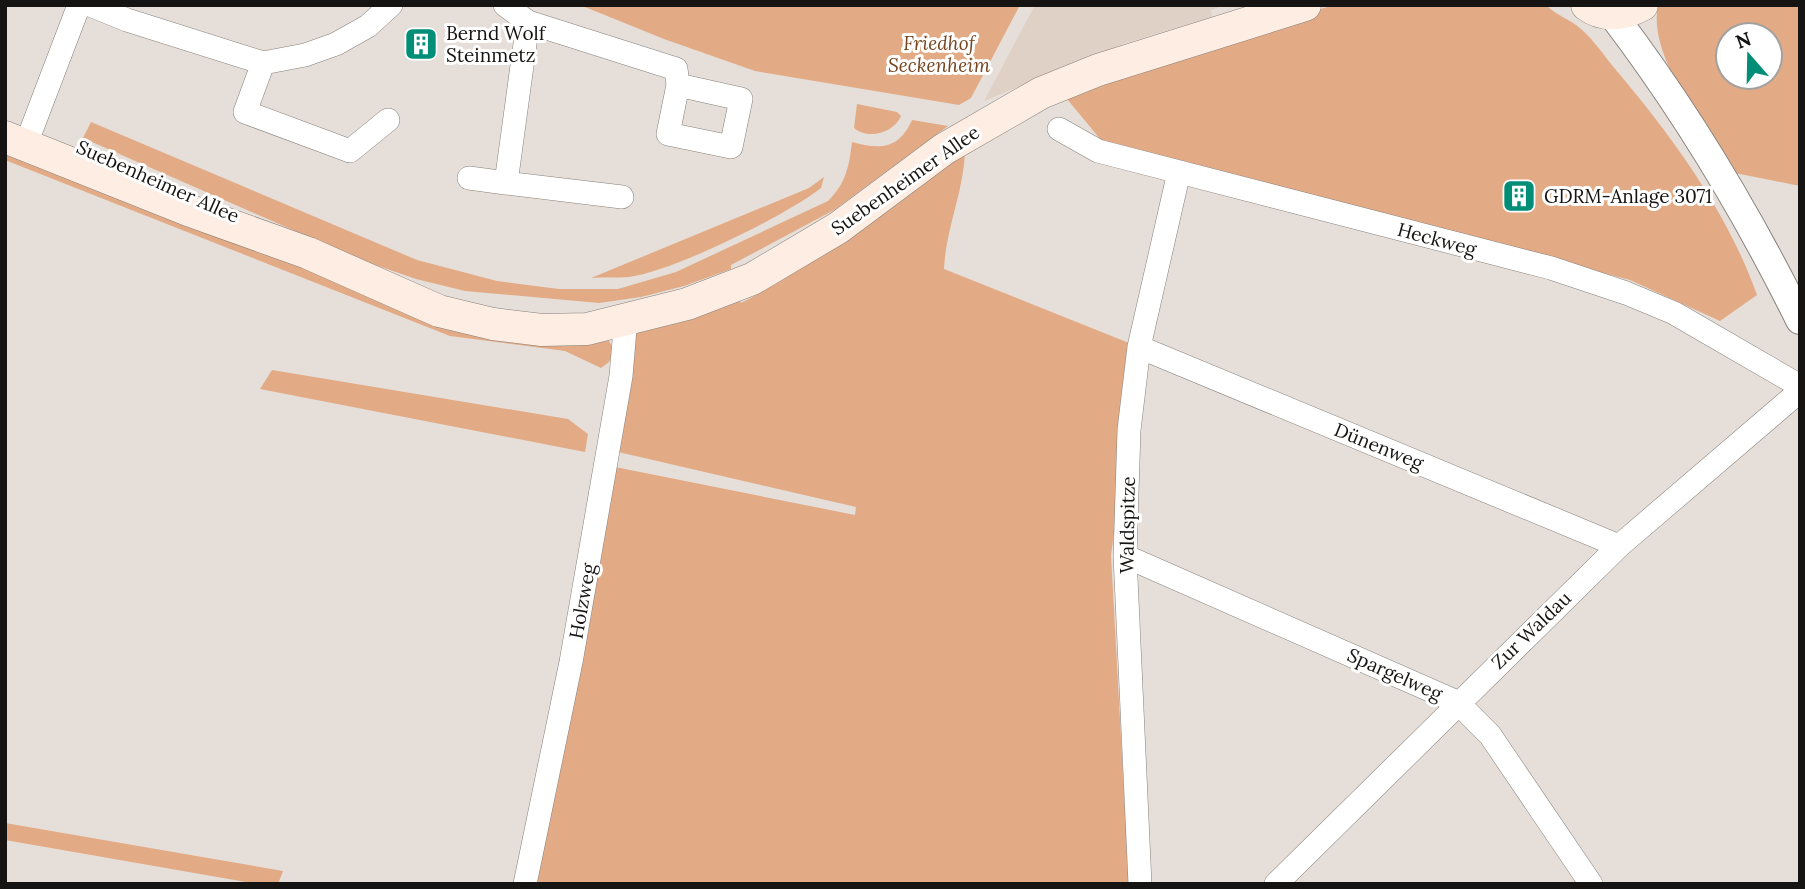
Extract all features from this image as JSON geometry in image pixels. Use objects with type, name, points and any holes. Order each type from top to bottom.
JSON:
[{"type":"main road","name":"Suebenheimer Allee","points":[[18,131],[218,205],[308,253],[386,285],[496,306],[626,317],[687,304],[752,279],[838,228],[944,149],[1041,93],[1098,70],[1305,5]]},
{"type":"street","points":[[18,131],[79,5]]},
{"type":"street","points":[[90,5],[138,24],[263,63],[305,55],[336,44],[368,26],[391,5]]},
{"type":"street","points":[[505,5],[528,22],[676,69],[678,85]]},
{"type":"street","points":[[1621,8],[1727,182],[1800,320]]},
{"type":"street","points":[[506,183],[528,22]]},
{"type":"street","points":[[263,63],[245,112],[350,151],[388,120]]},
{"type":"street","name":"Heckweg","points":[[1059,129],[1098,151],[1551,268],[1626,293],[1674,313],[1800,388]]},
{"type":"street","name":"Waldspitze","points":[[1140,884],[1125,556],[1129,430],[1139,347],[1179,172]]},
{"type":"street","points":[[469,178],[622,197]]},
{"type":"street","name":"Holzweg","points":[[525,884],[574,648],[621,376],[626,317]]},
{"type":"street","name":"Dünenweg","points":[[1139,347],[1619,546]]},
{"type":"street","name":"Zur Waldau","points":[[1276,884],[1457,702],[1619,546],[1800,388]]},
{"type":"street","name":"Spargelweg","points":[[1125,556],[1457,702],[1490,734],[1591,884]]},
{"type":"shaded area","points":[[1035,5],[1224,5],[1211,10],[1212,17],[1126,43],[984,101]]},
{"type":"green space","name":"Friedhof Seckenheim","points":[[580,5],[1020,5],[971,98],[959,105],[755,71],[664,39]]},
{"type":"green space","points":[[1334,5],[1546,5],[1577,26],[1595,43],[1637,95],[1697,176],[1731,235],[1757,295],[1720,321],[1630,280],[1101,140],[1067,99],[1266,25]]},
{"type":"green space","points":[[1658,5],[1800,5],[1800,186],[1735,173],[1682,93],[1662,48],[1657,26]]},
{"type":"green space","points":[[857,104],[897,112],[901,116],[893,127],[880,133],[866,134],[854,128]]},
{"type":"green space","points":[[912,120],[948,126],[834,210],[731,265],[731,269],[684,286],[641,297],[599,303],[465,291],[416,279],[361,260],[83,138],[91,122],[417,260],[497,281],[559,289],[618,289],[676,272],[828,201],[846,174],[852,142],[872,146],[888,145],[901,137]]},
{"type":"green space","points":[[5,144],[370,290],[598,331],[614,350],[609,362],[601,368],[565,351],[450,336],[5,160]]},
{"type":"green space","points":[[965,150],[962,180],[944,269],[1139,347],[1111,555],[1129,884],[530,884],[610,466],[855,515],[856,507],[614,451],[634,335],[640,328],[737,298],[741,303],[771,287],[856,231]]},
{"type":"green space","points":[[824,177],[821,188],[804,200],[700,254],[649,273],[629,277],[591,278],[809,188]]},
{"type":"green space","points":[[272,370],[568,419],[588,434],[585,452],[260,389]]},
{"type":"green space","points":[[5,823],[283,871],[278,884],[257,884],[5,840]]},
{"type":"place","name":"Bernd Wolf Steinmetz","points":[[421,44]]},
{"type":"place","name":"GDRM-Anlage 3071","points":[[1519,196]]}]
